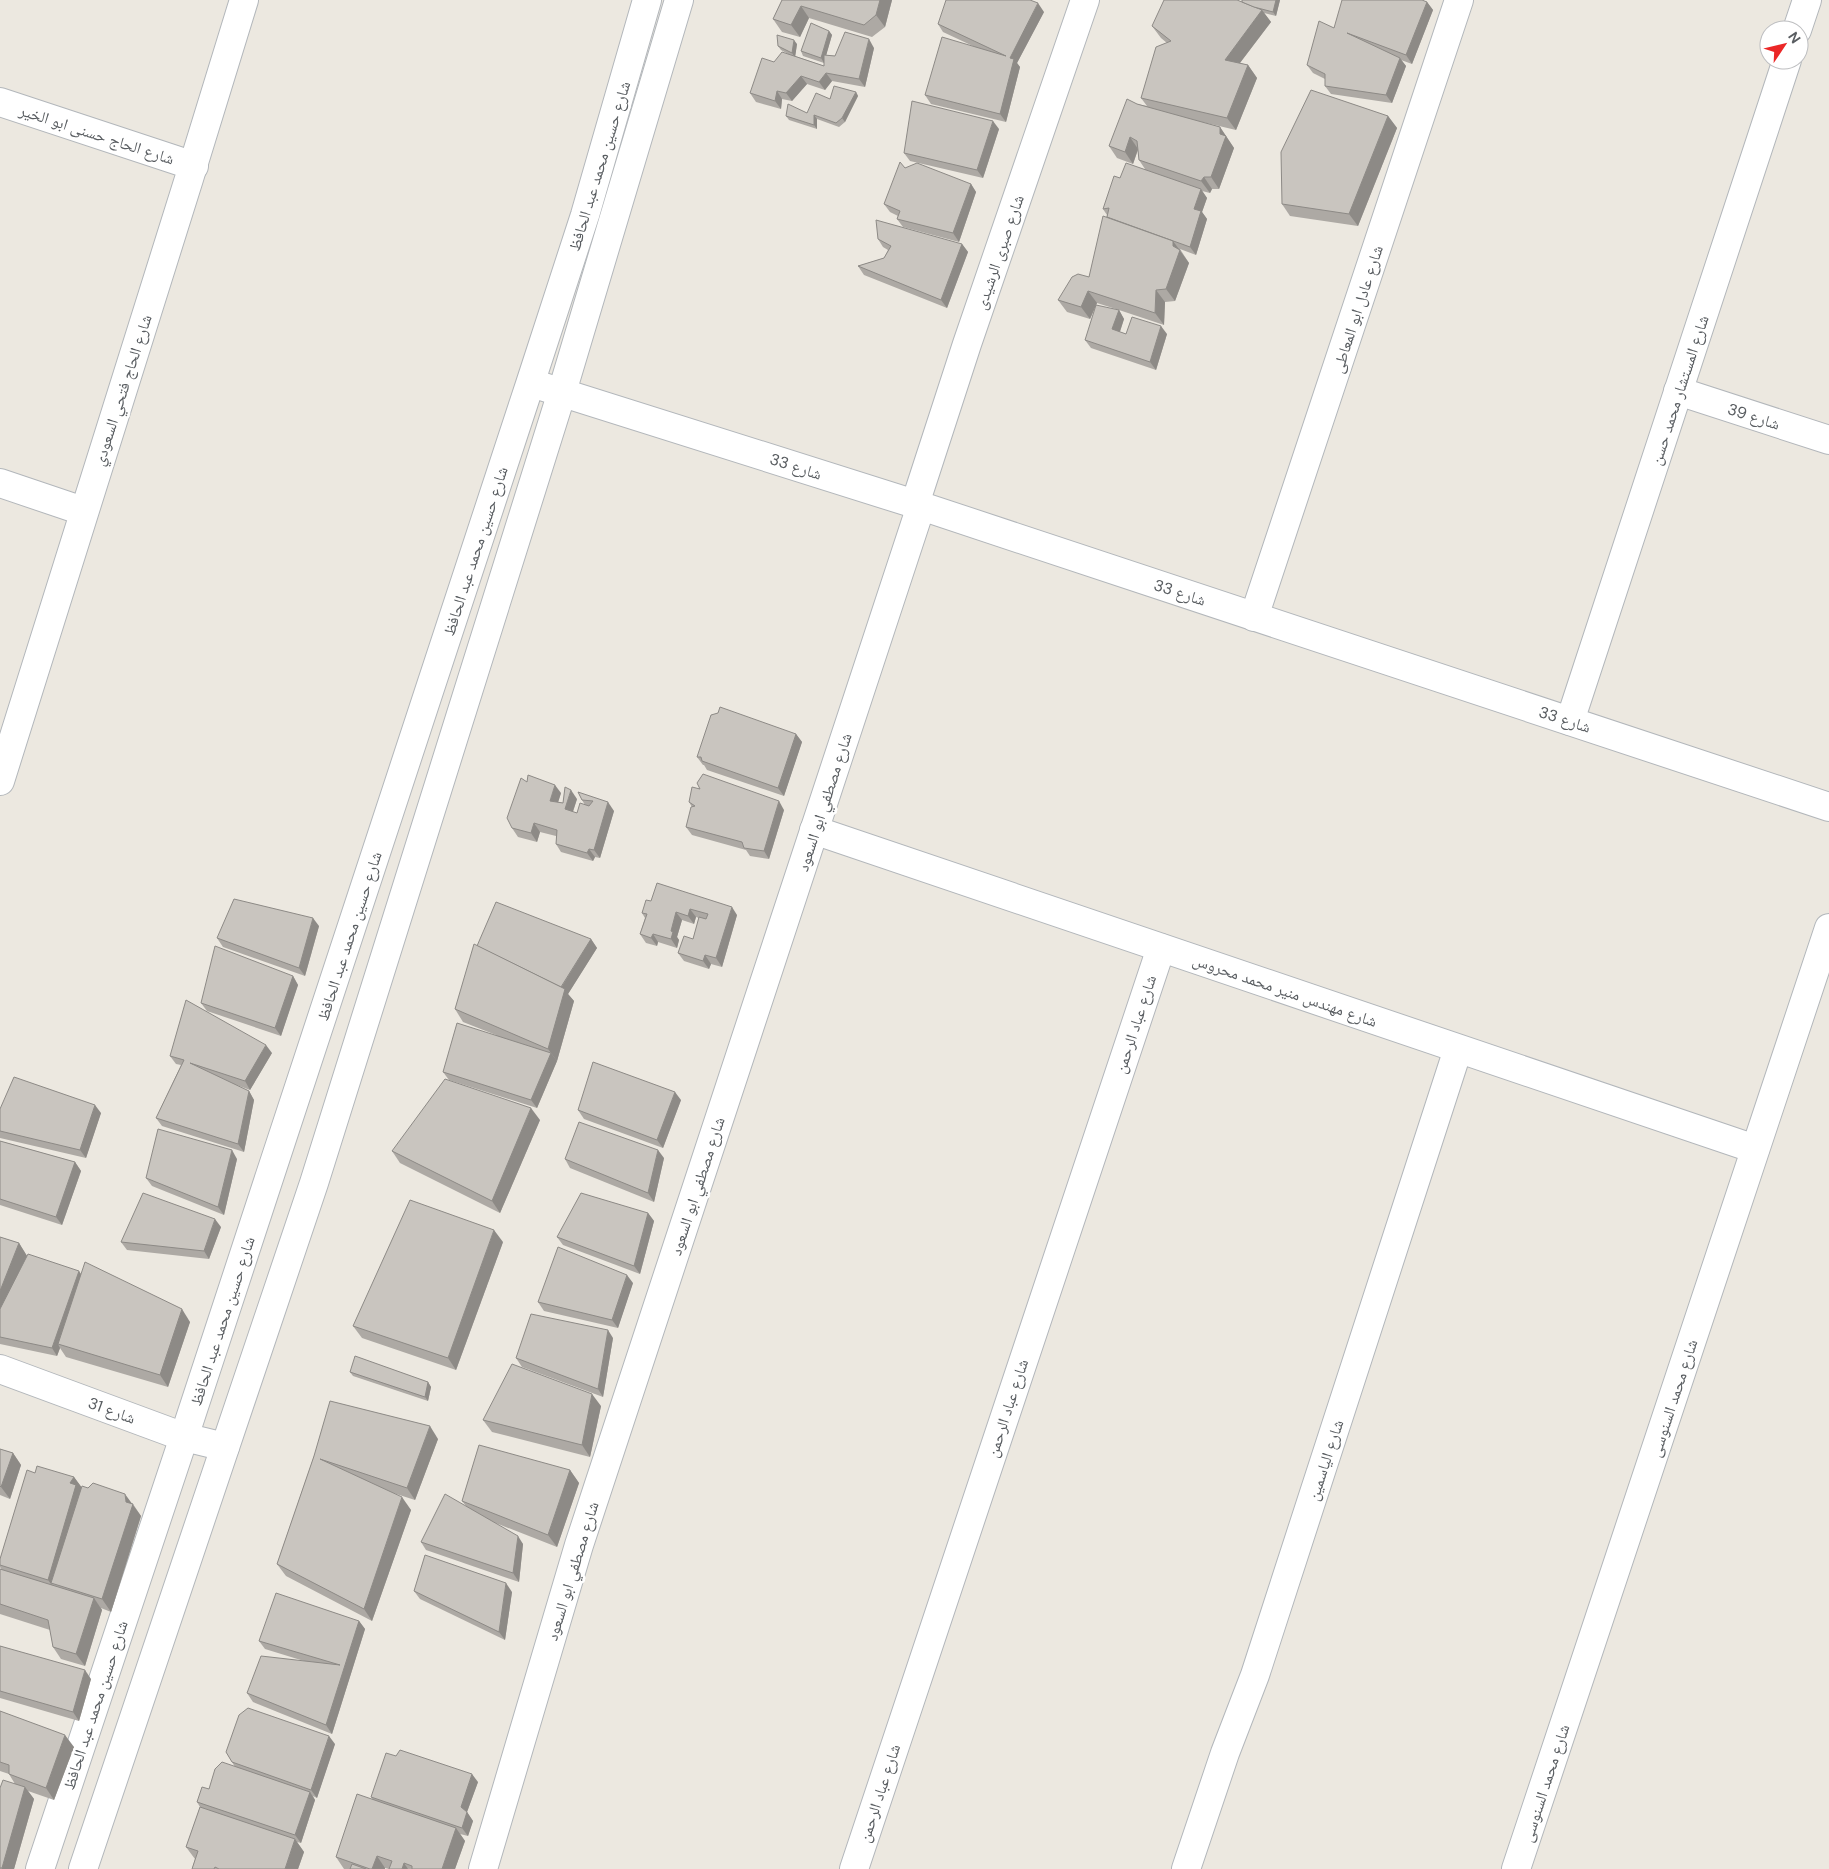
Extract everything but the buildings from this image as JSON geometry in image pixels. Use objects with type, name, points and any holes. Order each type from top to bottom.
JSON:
[{"type":"street","name":"شارع الحاج فتحي السعودي","points":[[0,781],[83,511],[194,166],[244,0]]},
{"type":"street","name":"شارع حسين محمد عبد الحافظ","points":[[40,1869],[585,216],[647,0]]},
{"type":"street","name":"شارع حسين محمد عبد الحافظ","points":[[83,1869],[314,1183],[562,392],[679,0]]},
{"type":"street","name":"شارع صبرى الرشيدى","points":[[918,505],[970,335],[1085,0]]},
{"type":"street","name":"شارع عادل ابو المعاطى","points":[[1254,617],[1459,0]]},
{"type":"street","points":[[1800,20],[1807,0]]},
{"type":"street","name":"شارع المستشار محمد حسن","points":[[1570,721],[1784,70]]},
{"type":"street","name":"شارع الحاج حسنى ابو الخير","points":[[0,102],[194,166]]},
{"type":"street","name":"شارع 33","points":[[530,384],[562,392],[918,505],[1829,807]]},
{"type":"street","name":"شارع 39","points":[[1678,391],[1829,440]]},
{"type":"street","points":[[0,483],[83,511]]},
{"type":"street","name":"شارع مصطفي ابو السعود","points":[[483,1869],[579,1545],[814,830],[918,505]]},
{"type":"street","name":"شارع مهندس منير محمد محروس","points":[[814,830],[1756,1149]]},
{"type":"street","name":"شارع محمد السنوسى","points":[[1516,1869],[1829,928]]},
{"type":"street","name":"شارع عباد الرحمن","points":[[854,1869],[1161,948]]},
{"type":"street","name":"شارع الياسمين","points":[[1186,1869],[1225,1753],[1255,1675],[1458,1048]]},
{"type":"street","name":"شارع 31","points":[[0,1369],[184,1437],[225,1447]]}]
